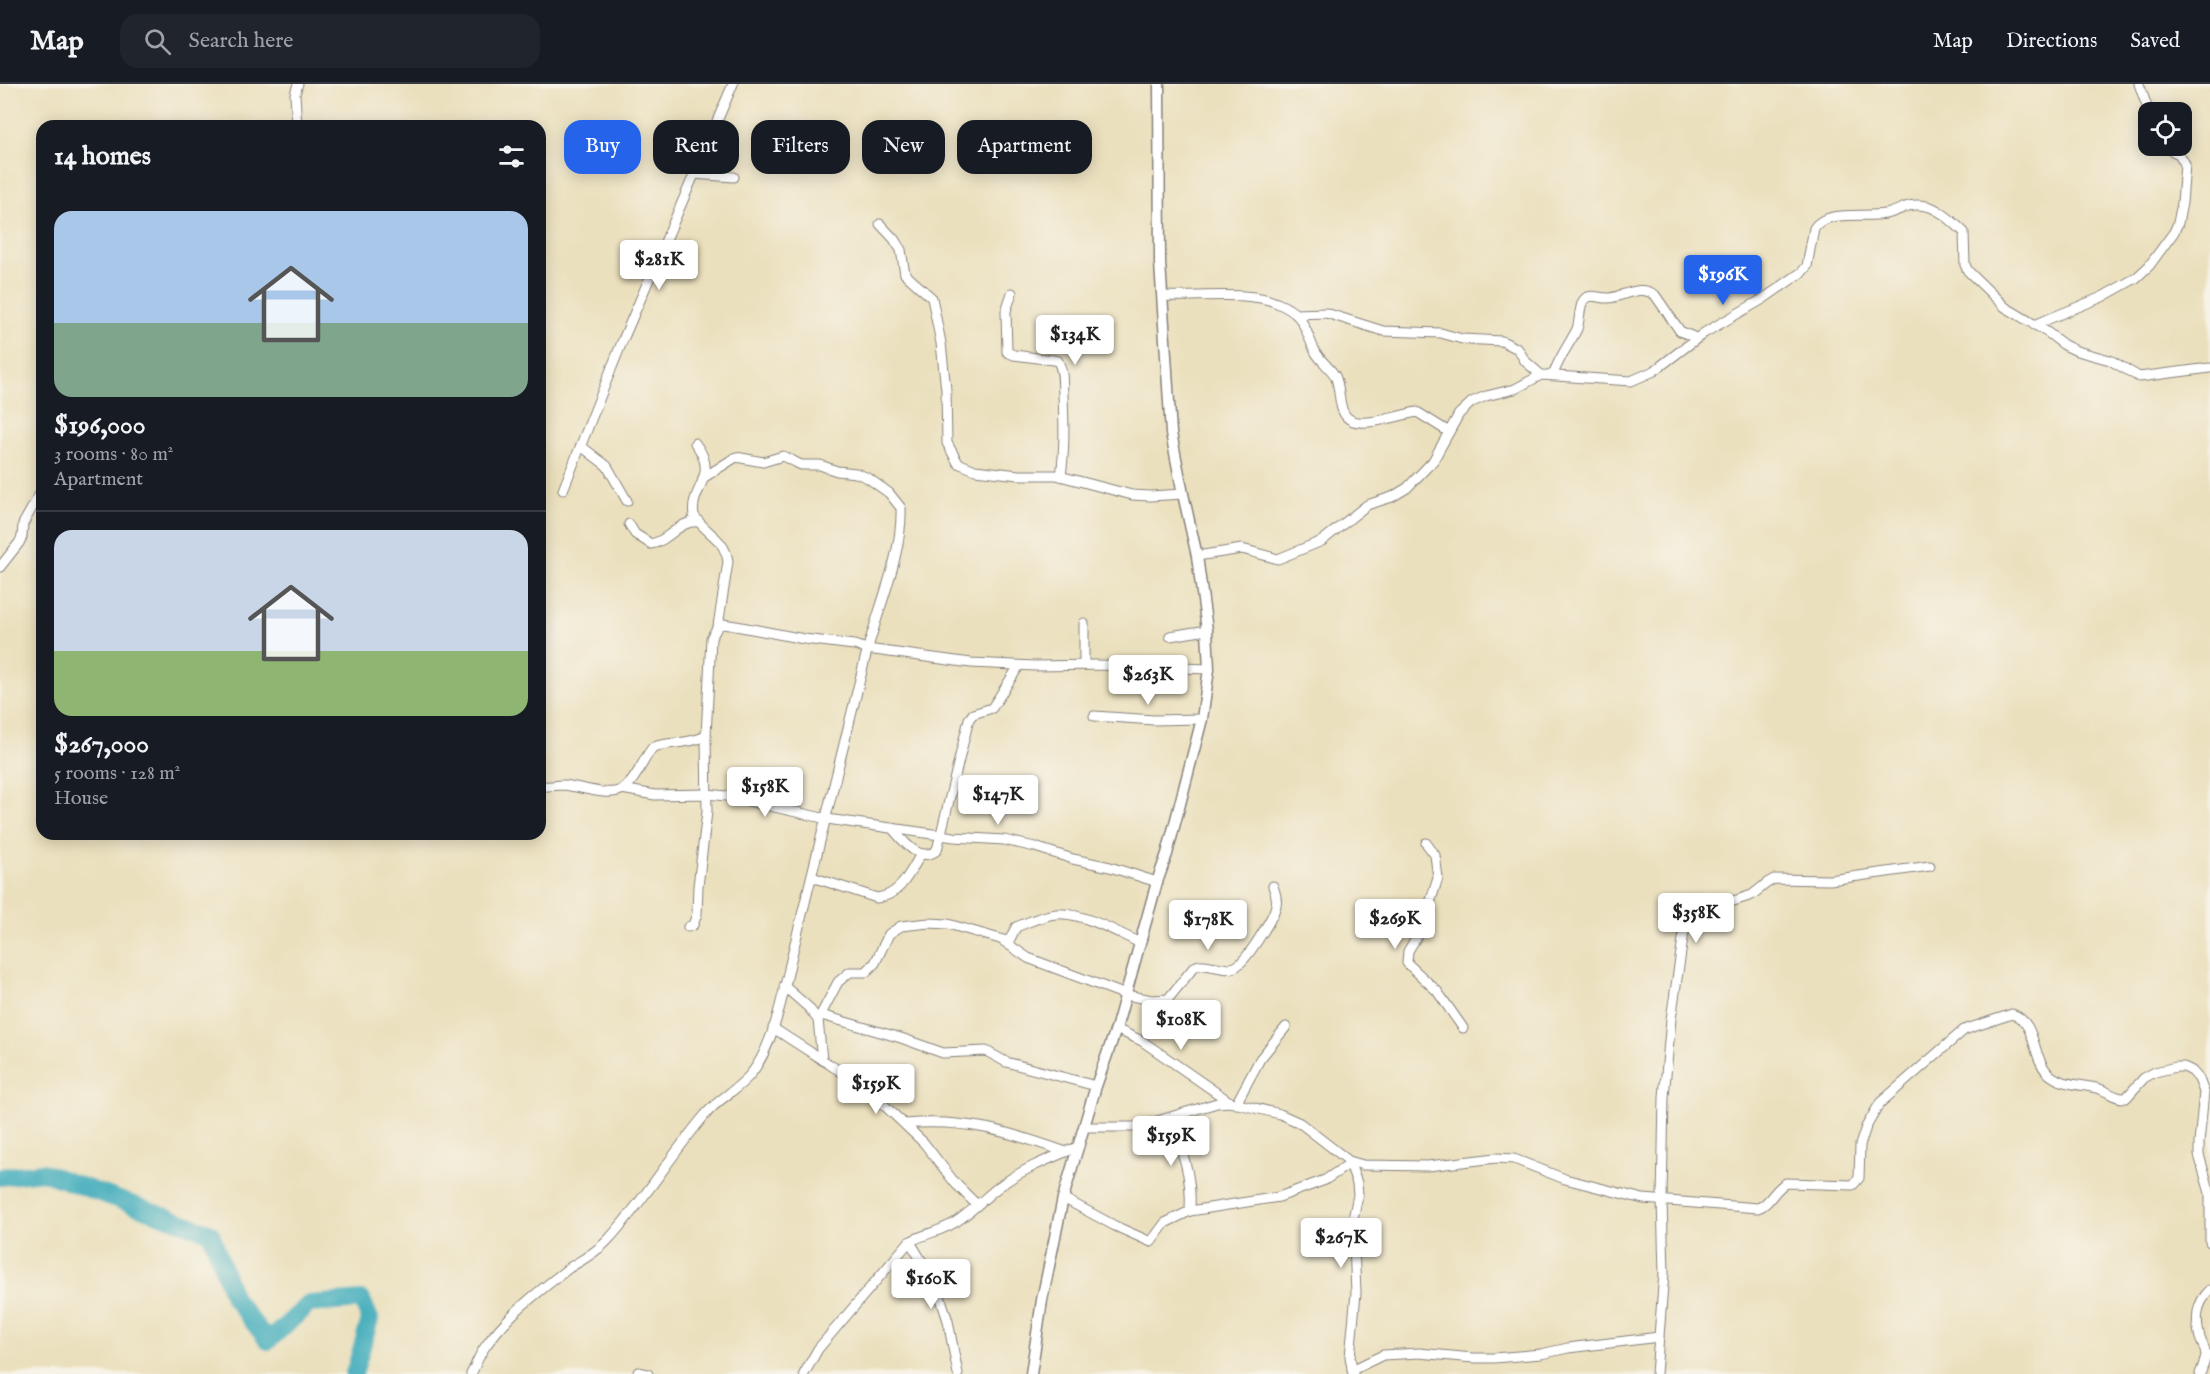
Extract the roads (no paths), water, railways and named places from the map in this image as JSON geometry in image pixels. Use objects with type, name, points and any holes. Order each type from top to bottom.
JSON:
[{"type":"street","points":[[297,120],[295,94],[298,84]]},
{"type":"street","points":[[717,120],[733,84]]},
{"type":"street","points":[[1031,1374],[1041,1300],[1063,1198],[1096,1086],[1116,1029],[1167,854],[1202,718],[1209,669],[1207,630],[1197,556],[1171,433],[1160,263],[1159,84]]},
{"type":"street","points":[[2139,84],[2145,102]]},
{"type":"street","points":[[2034,325],[2102,297],[2136,278],[2149,266],[2178,223],[2185,164],[2180,156]]},
{"type":"street","points":[[563,490],[693,174],[734,177]]},
{"type":"street","points":[[1197,556],[1242,549],[1278,559],[1322,541],[1367,505],[1392,497],[1407,488],[1433,460],[1459,414],[1472,402],[1486,396],[1521,387],[1541,375],[1630,381],[1638,379],[1654,370],[1696,338],[1763,300],[1802,272],[1807,266],[1814,228],[1825,219],[1887,214],[1909,205],[1933,208],[1964,232],[1965,268],[2005,307],[2064,345],[2110,360],[2139,377],[2210,368]]},
{"type":"street","points":[[880,224],[901,250],[905,274],[932,298],[941,343],[946,390],[946,443],[958,463],[975,470],[1019,475],[1060,476],[1132,495],[1183,494]]},
{"type":"street","points":[[1553,375],[1561,355],[1577,328],[1582,303],[1587,297],[1607,298],[1636,291],[1650,292],[1655,295],[1680,331],[1696,338]]},
{"type":"street","points":[[1012,293],[1006,311],[1007,352],[1058,361],[1062,371],[1065,435],[1060,476]]},
{"type":"street","points":[[1163,296],[1259,298],[1276,302],[1303,321],[1316,352],[1335,377],[1342,411],[1349,418],[1355,422],[1374,421],[1417,412],[1449,432]]},
{"type":"street","points":[[1296,314],[1326,313],[1383,331],[1442,333],[1461,339],[1502,341],[1518,349],[1525,361],[1541,375]]},
{"type":"street","points":[[688,927],[693,925],[697,914],[707,794],[706,736],[711,638],[718,626],[727,555],[721,543],[693,515],[693,504],[703,478],[704,458],[694,443]]},
{"type":"street","points":[[581,446],[607,466],[627,501]]},
{"type":"street","points":[[471,1374],[484,1349],[498,1330],[544,1288],[604,1244],[636,1208],[707,1112],[748,1077],[763,1055],[773,1029],[827,819],[867,649],[887,583],[900,525],[901,508],[889,493],[868,478],[820,465],[801,465],[783,456],[762,462],[736,457],[703,478]]},
{"type":"street","points":[[0,567],[20,543],[23,524],[36,501]]},
{"type":"street","points":[[629,524],[634,534],[651,544],[661,541],[685,524],[698,522]]},
{"type":"street","points":[[1084,623],[1084,665]]},
{"type":"street","points":[[718,626],[723,624],[826,643],[854,645],[867,649],[971,663],[1018,666],[1084,665],[1209,669]]},
{"type":"street","points":[[1170,636],[1207,630]]},
{"type":"street","points":[[892,828],[914,851],[921,854],[934,852],[940,845],[969,719],[973,714],[992,708],[1018,666]]},
{"type":"street","points":[[1094,716],[1154,720],[1202,718]]},
{"type":"street","points":[[546,786],[566,785],[615,792],[622,789],[633,778],[653,747],[667,743],[689,743],[706,736]]},
{"type":"street","points":[[622,789],[655,795],[707,794],[738,798],[827,819],[942,835],[1004,840],[1110,867],[1157,882]]},
{"type":"street","points":[[1425,843],[1435,855],[1438,878],[1422,928],[1408,951],[1407,963],[1437,991],[1463,1028]]},
{"type":"street","points":[[812,877],[877,898],[883,897],[898,888],[911,872],[921,854]]},
{"type":"street","points":[[1656,1374],[1664,1274],[1662,1200],[1664,1097],[1671,1018],[1683,939],[1690,919],[1710,908],[1752,895],[1774,879],[1830,880],[1930,866]]},
{"type":"street","points":[[822,1060],[820,1017],[825,1003],[842,977],[850,972],[866,972],[875,963],[889,934],[901,926],[929,923],[948,924],[1002,940],[1028,958],[1126,995],[1152,1000],[1168,999],[1199,965],[1229,968],[1239,964],[1271,918],[1277,897],[1273,886]]},
{"type":"street","points":[[1002,940],[1010,939],[1016,927],[1060,914],[1074,915],[1140,943]]},
{"type":"street","points":[[784,986],[820,1017],[901,1038],[943,1053],[986,1051],[1006,1062],[1096,1086]]},
{"type":"street","points":[[1085,1127],[1127,1128],[1217,1103],[1233,1103],[1280,1114],[1300,1123],[1349,1162],[1363,1165],[1428,1166],[1496,1158],[1514,1159],[1565,1179],[1643,1198],[1758,1208],[1763,1206],[1778,1187],[1786,1183],[1853,1185],[1859,1178],[1860,1145],[1866,1127],[1880,1103],[1964,1030],[2012,1014],[2026,1022],[2041,1063],[2047,1073],[2060,1081],[2100,1089],[2121,1099],[2126,1098],[2144,1078],[2176,1066],[2192,1071],[2199,1079],[2204,1092],[2199,1155],[2210,1193],[2210,1242]]},
{"type":"street","points":[[1233,1103],[1260,1059],[1286,1027]]},
{"type":"street","points":[[773,1029],[866,1088],[924,1143],[955,1183],[976,1204]]},
{"type":"street","points":[[1116,1029],[1142,1041],[1233,1103]]},
{"type":"street","points":[[1165,1119],[1176,1138],[1190,1180],[1190,1211]]},
{"type":"street","points":[[905,1124],[940,1121],[997,1129],[1066,1152]]},
{"type":"street","points":[[804,1374],[818,1349],[909,1242],[921,1235],[950,1226],[962,1219],[976,1204],[1005,1182],[1041,1162],[1079,1146]]},
{"type":"street","points":[[1063,1198],[1149,1242],[1153,1241],[1166,1223],[1190,1211],[1279,1197],[1325,1180],[1349,1162]]},
{"type":"street","points":[[1349,1162],[1357,1183],[1358,1195],[1353,1219],[1356,1293],[1350,1357],[1352,1372],[1383,1355],[1419,1353],[1494,1358],[1541,1354],[1568,1348],[1659,1337]]},
{"type":"street","points":[[909,1242],[925,1268],[932,1271],[948,1321],[958,1374]]},
{"type":"street","points":[[2200,1374],[2206,1352],[2200,1337],[2198,1305],[2201,1298],[2210,1290]]},
{"type":"street","points":[[810,1365],[818,1374]]},
{"type":"waterway","points":[[0,1177],[42,1172],[211,1233],[233,1297],[268,1341],[309,1304],[362,1300],[370,1319],[354,1374]]}]
